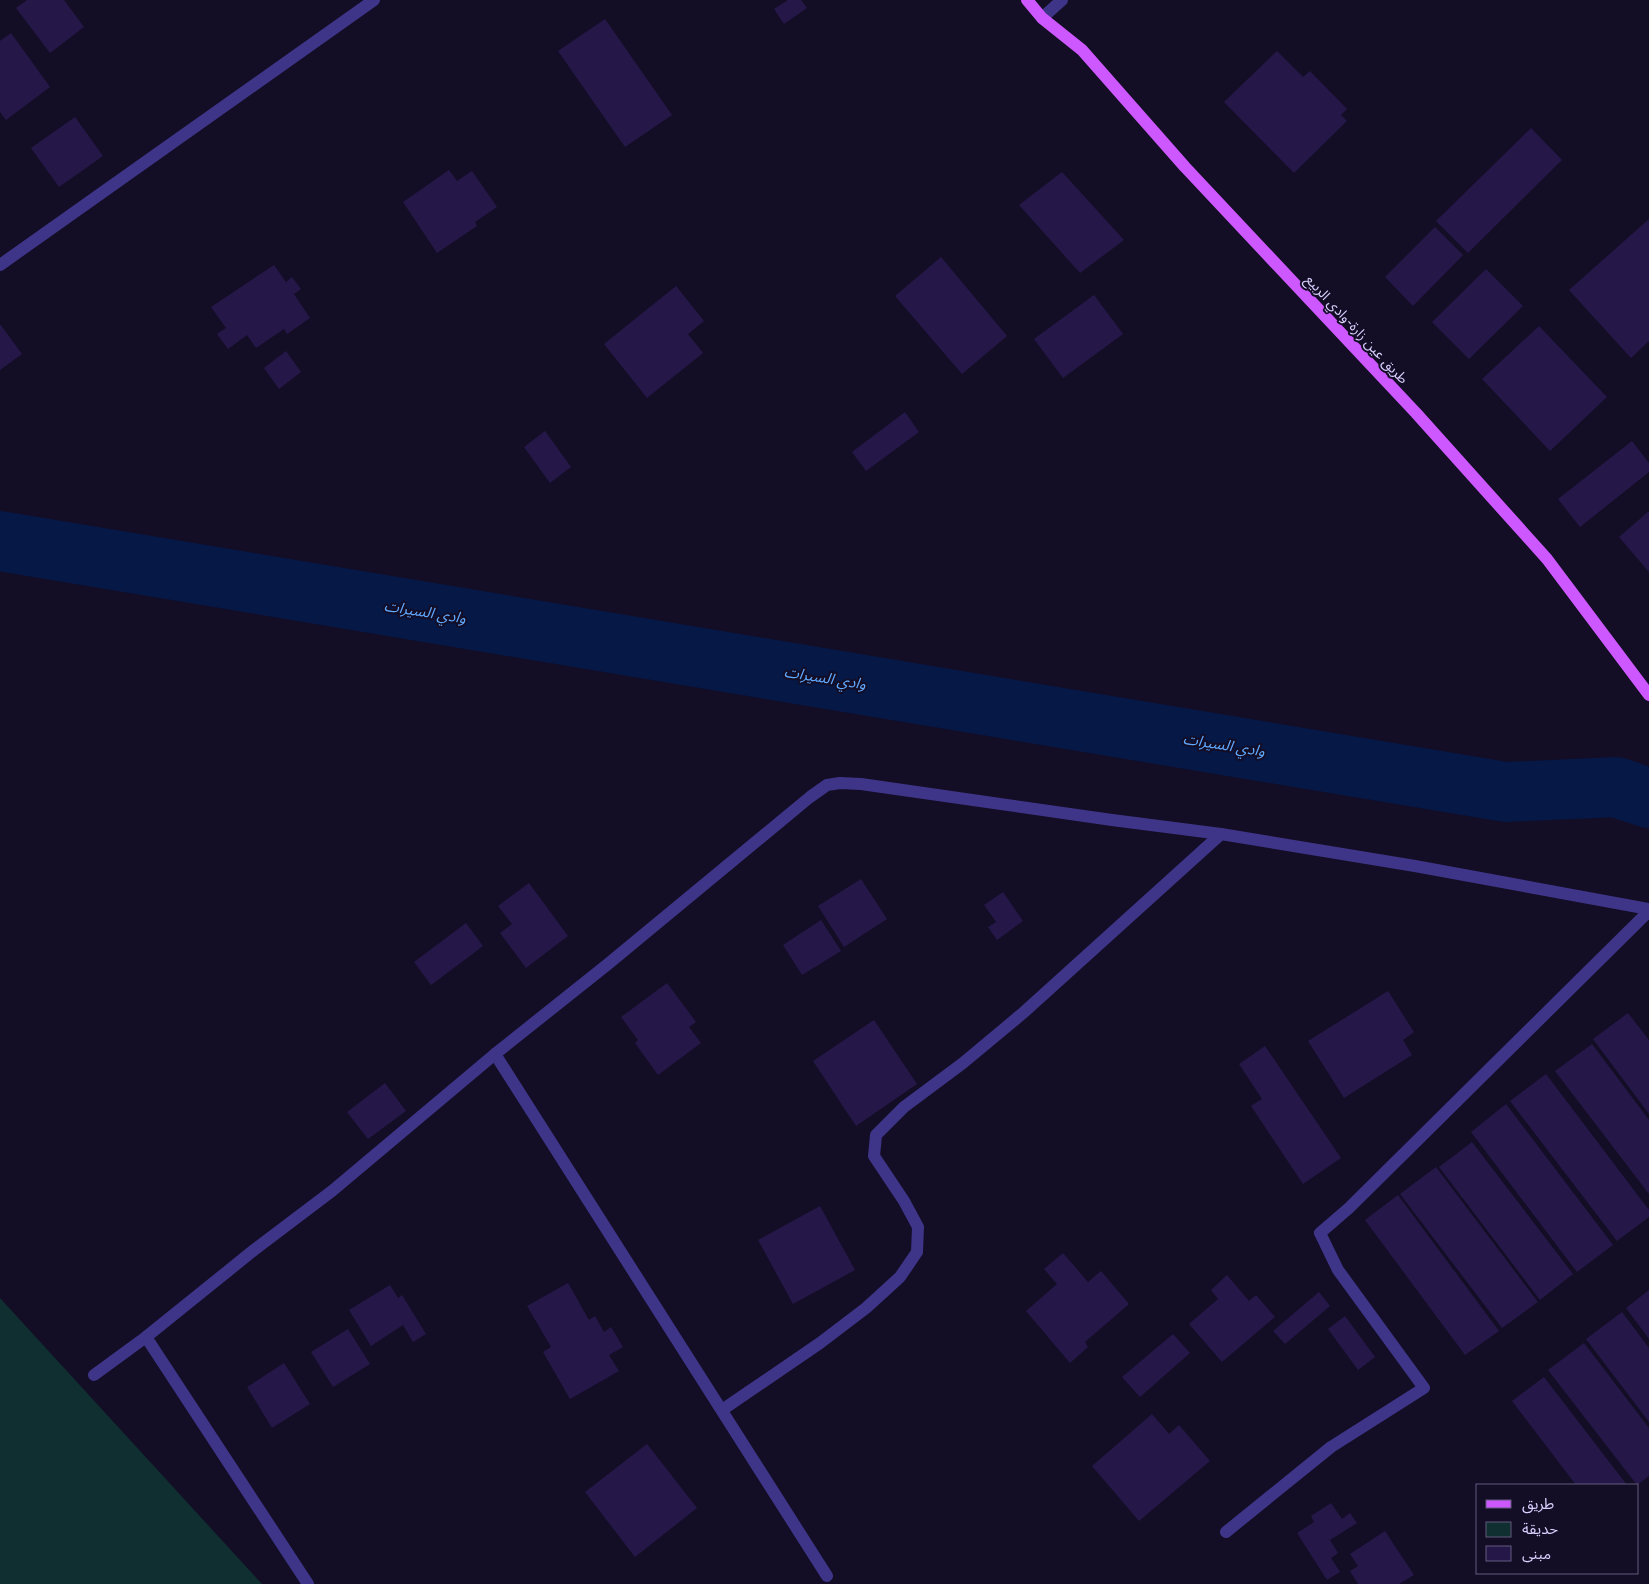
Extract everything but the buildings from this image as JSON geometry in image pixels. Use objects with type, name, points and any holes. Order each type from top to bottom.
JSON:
[{"type":"main road","name":"طريق عين زارة-وادي الربيع","points":[[1027,0],[1042,18],[1082,50],[1185,167],[1416,413],[1547,559],[1648,692]]},
{"type":"street","points":[[0,265],[374,0]]},
{"type":"street","points":[[1042,18],[1062,0]]},
{"type":"street","points":[[94,1375],[146,1337],[254,1250],[332,1191],[495,1054],[616,958],[827,785],[840,783],[861,784],[1221,834],[1415,866],[1649,910]]},
{"type":"street","points":[[722,1410],[820,1343],[866,1308],[900,1277],[917,1252],[918,1227],[904,1201],[874,1156],[876,1135],[904,1106],[963,1063],[1023,1013],[1221,834]]},
{"type":"street","points":[[1226,1532],[1331,1447],[1424,1388],[1338,1270],[1320,1233],[1350,1208],[1649,910]]},
{"type":"street","points":[[495,1054],[827,1576]]},
{"type":"street","points":[[146,1337],[308,1584]]},
{"type":"green space","points":[[0,1298],[262,1584],[0,1584]]},
{"type":"waterway","name":"وادي السيرات","points":[[0,541],[1506,792],[1616,787],[1649,798]]}]
